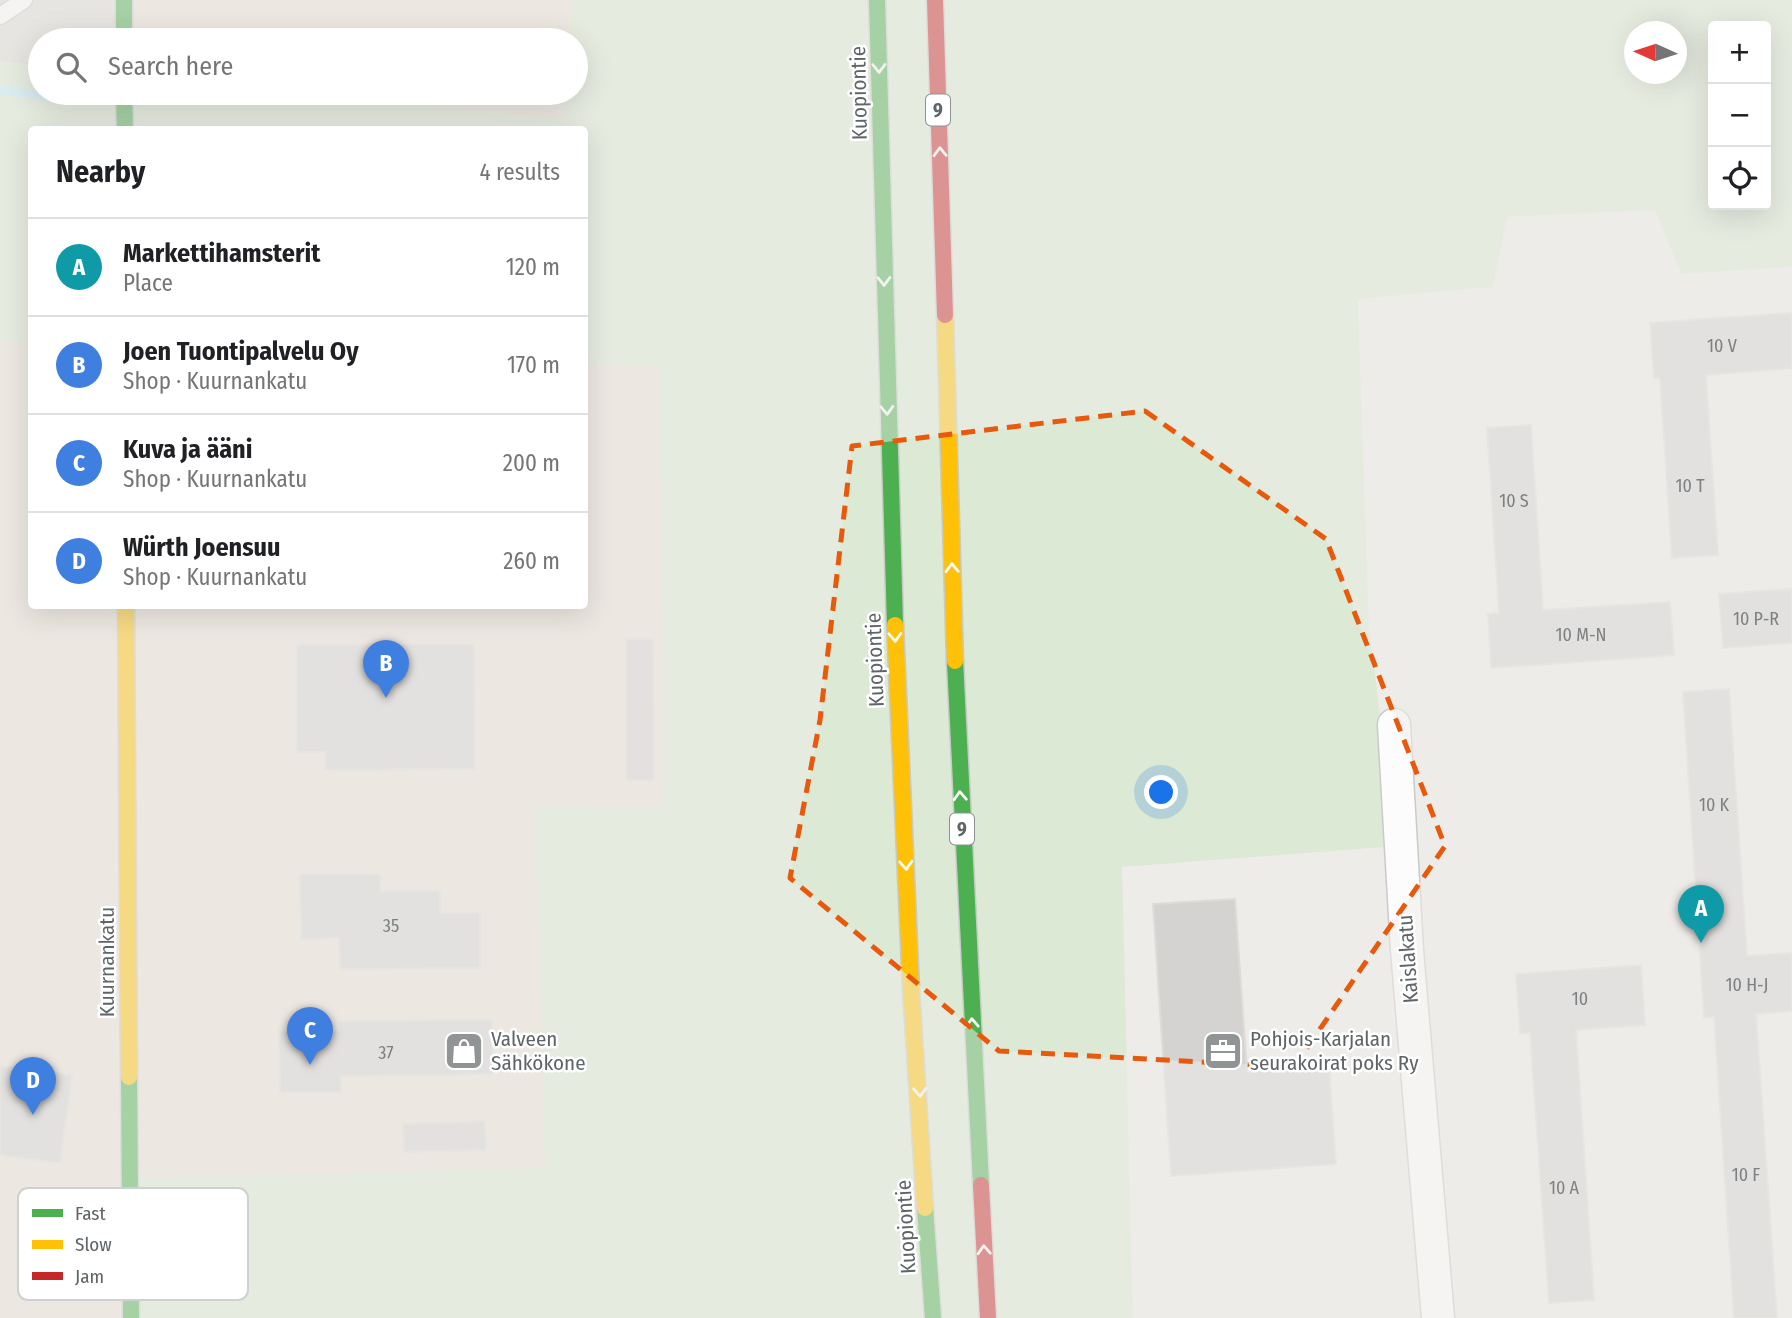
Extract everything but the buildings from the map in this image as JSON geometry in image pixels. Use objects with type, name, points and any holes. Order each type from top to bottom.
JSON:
[{"type":"main road","points":[[124,0],[124,28]]},
{"type":"main road","name":"Kuopiontie","points":[[877,0],[884,342],[900,753],[933,1318]]},
{"type":"main road","name":"9","points":[[935,0],[958,746],[988,1318]]},
{"type":"main road","points":[[124,105],[125,126]]},
{"type":"main road","name":"Kuurnankatu","points":[[126,609],[130,1188]]},
{"type":"main road","name":"Kuurnankatu","points":[[131,1300],[131,1318]]},
{"type":"street","name":"Kaislakatu","points":[[1394,725],[1407,950],[1438,1318]]},
{"type":"lane","points":[[0,16],[24,0]]},
{"type":"highlighted area","points":[[1145,411],[1326,539],[1445,846],[1294,1067],[999,1051],[790,878],[820,720],[852,446]]},
{"type":"shaded area","points":[[0,0],[121,0],[120,28],[28,28],[28,64],[0,61]]},
{"type":"shaded area","points":[[121,0],[571,0],[569,28],[120,28]]},
{"type":"shaded area","points":[[417,105],[564,105],[563,119]]},
{"type":"shaded area","points":[[0,341],[28,344],[28,609],[588,609],[588,364],[659,366],[665,809],[535,806],[546,1168],[135,1178],[135,1188],[18,1188],[18,1300],[133,1300],[133,1318],[0,1318]]},
{"type":"green space","points":[[571,0],[1792,0],[1792,267],[1681,274],[1655,210],[1507,217],[1493,287],[1358,299],[1369,625],[1396,846],[1122,867],[1133,1318],[133,1318],[133,1300],[248,1300],[248,1188],[135,1188],[135,1178],[545,1168],[535,806],[665,808],[659,366],[588,364],[588,126],[28,126],[28,344],[0,341],[0,61],[28,64],[28,105],[417,105],[563,119],[564,105],[588,105],[588,28],[569,28]]},
{"type":"waterway","points":[[0,90],[28,94]]},
{"type":"traffic: fast","points":[[124,0],[124,28]]},
{"type":"traffic: fast","points":[[877,0],[895,625]]},
{"type":"traffic: fast","points":[[124,105],[125,126]]},
{"type":"traffic: fast","points":[[955,661],[981,1185]]},
{"type":"traffic: fast","points":[[129,1077],[130,1188]]},
{"type":"traffic: fast","points":[[925,1208],[933,1318]]},
{"type":"traffic: fast","points":[[131,1300],[131,1318]]},
{"type":"traffic: slow","points":[[945,315],[955,661]]},
{"type":"traffic: slow","points":[[126,609],[129,1077]]},
{"type":"traffic: slow","points":[[895,625],[911,989],[925,1208]]},
{"type":"traffic: jam","points":[[935,0],[945,315]]},
{"type":"traffic: jam","points":[[981,1185],[988,1318]]},
{"type":"place","name":"Joen Tuontipalvelu Oy","points":[[386,698]]},
{"type":"place","name":"Markettihamsterit","points":[[1701,943]]},
{"type":"place","name":"Valveen Sähkökone","points":[[464,1051]]},
{"type":"place","name":"Pohjois-Karjalan seurakoirat poks Ry","points":[[1223,1051]]},
{"type":"place","name":"Kuva ja ääni","points":[[310,1065]]},
{"type":"place","name":"Würth Joensuu","points":[[33,1115]]}]
